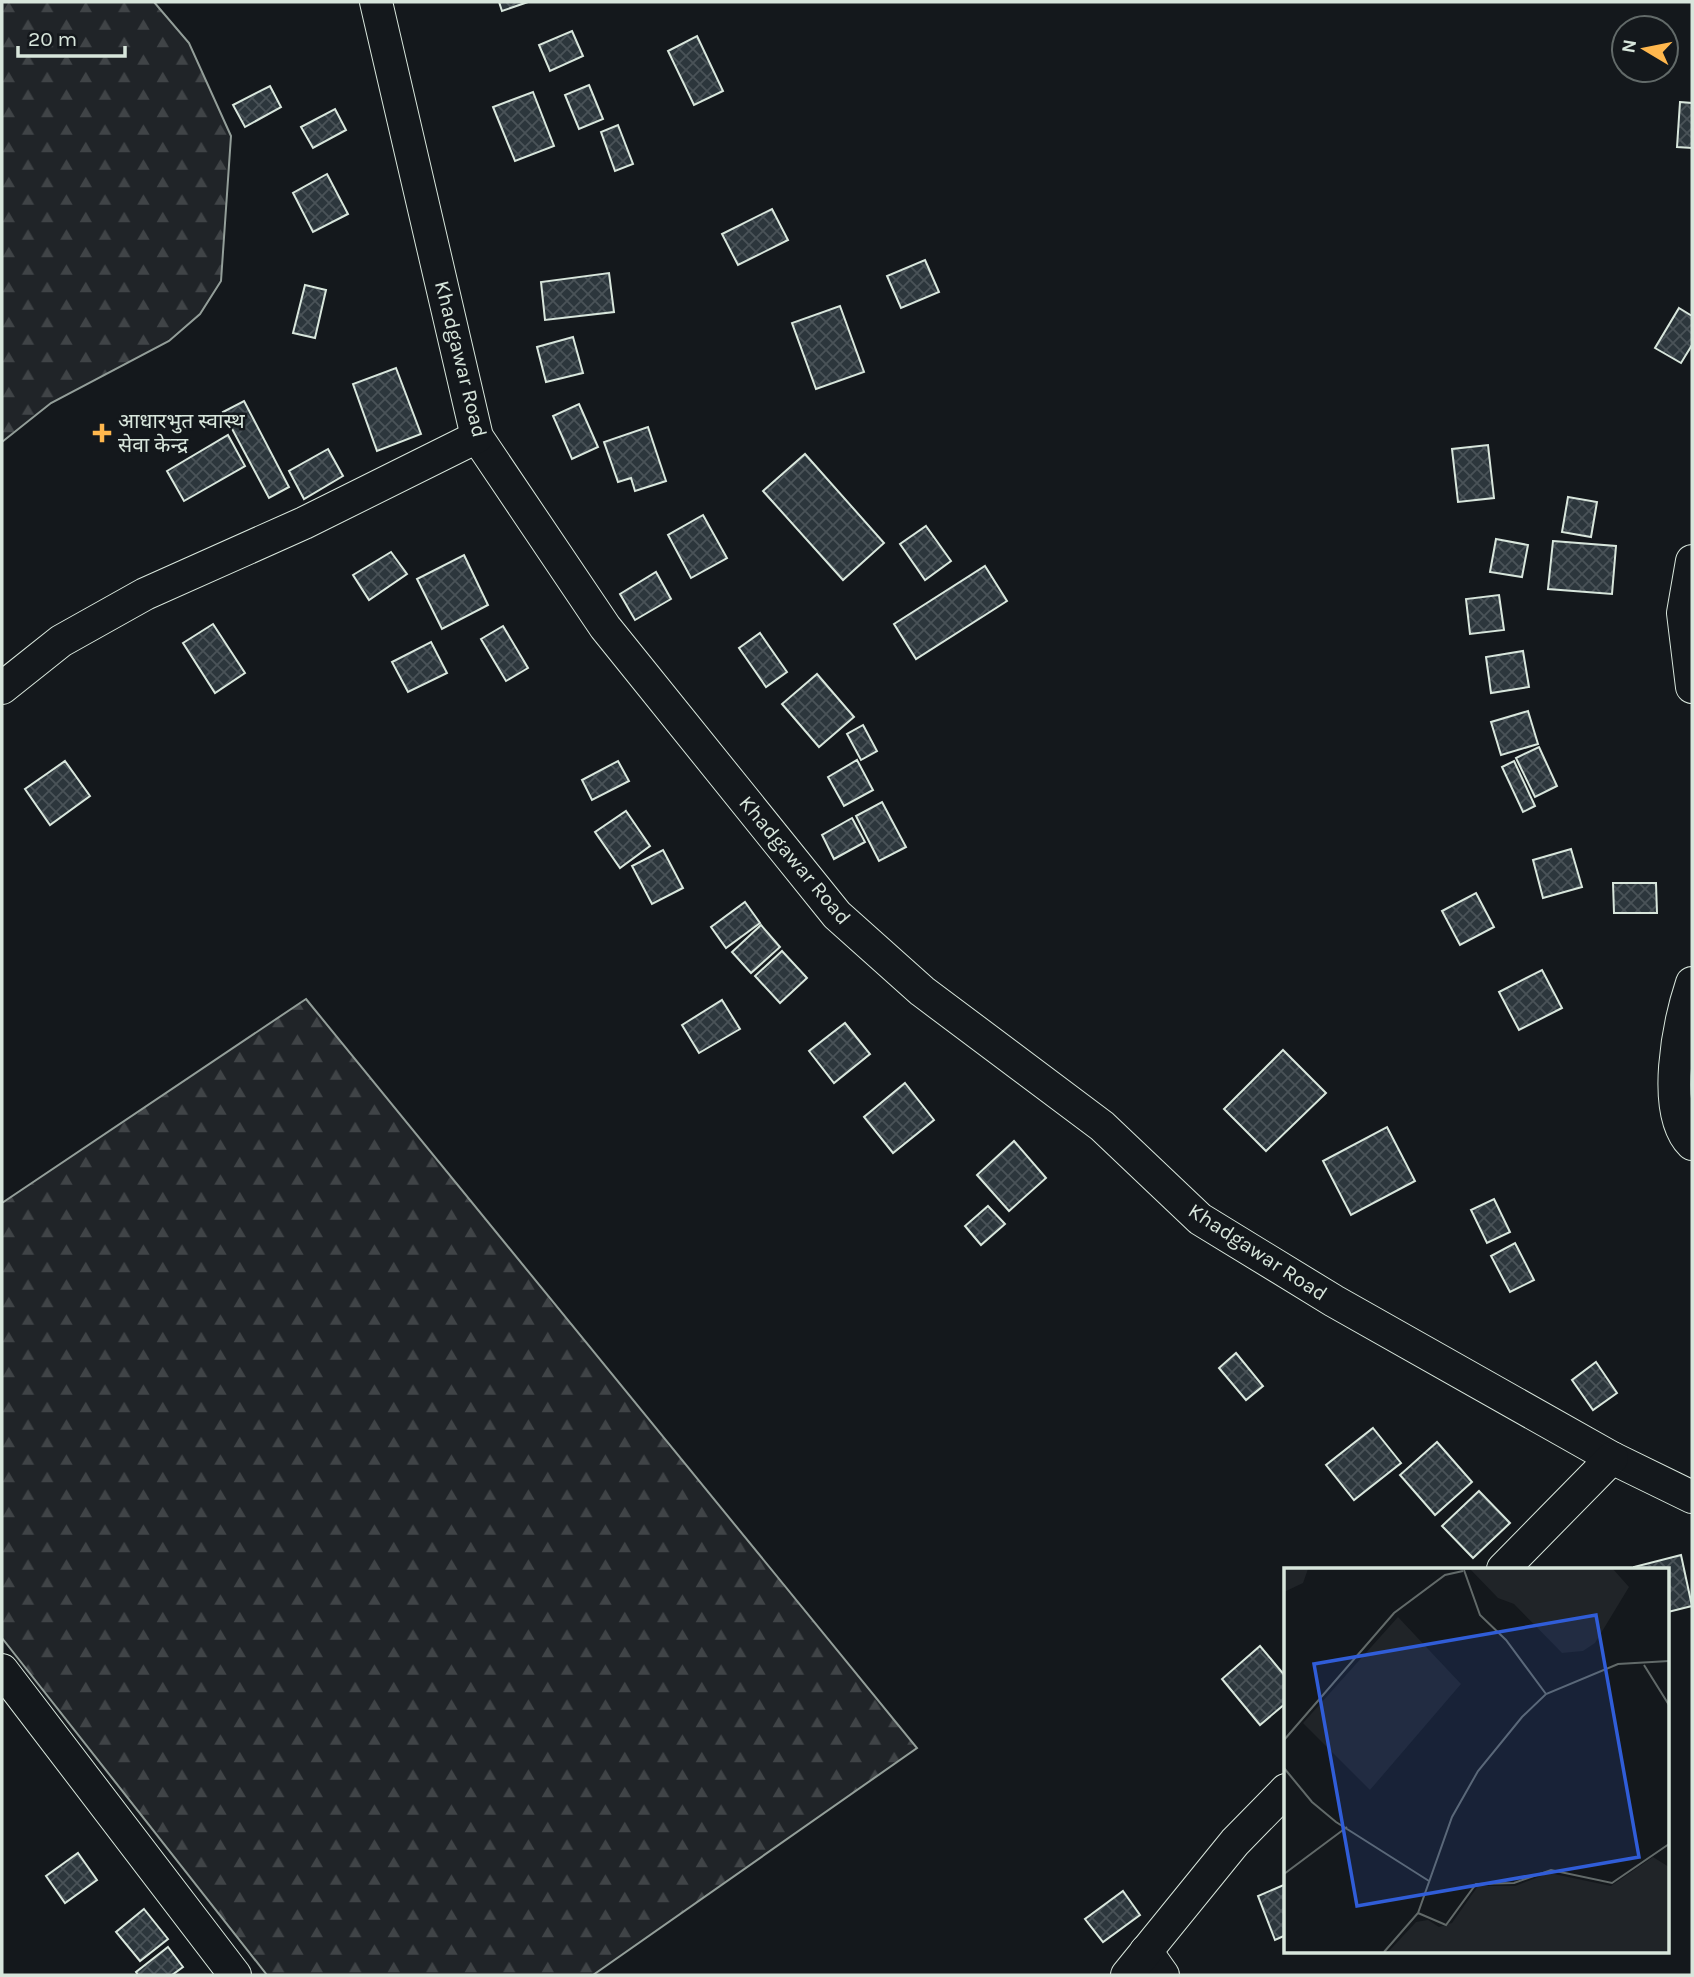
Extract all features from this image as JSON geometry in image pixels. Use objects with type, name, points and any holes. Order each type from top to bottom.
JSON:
[{"type":"street","name":"Khadgawar Road","points":[[376,2],[477,436],[605,627],[837,915],[922,991],[1101,1126],[1200,1219],[1334,1301],[1612,1458],[1692,1497]]},
{"type":"street","points":[[2,688],[61,641],[145,594],[304,523],[477,436]]},
{"type":"street","points":[[1692,561],[1684,613],[1692,687]]},
{"type":"street","points":[[1692,983],[1676,1060],[1675,1105],[1685,1136],[1692,1144]]},
{"type":"street","points":[[1504,1568],[1612,1458]]},
{"type":"street","points":[[2,1670],[235,1975]]},
{"type":"street","points":[[1145,1967],[1235,1842],[1284,1792]]},
{"type":"green space","points":[[2,2],[154,2],[189,43],[231,136],[221,281],[200,314],[169,341],[51,403],[2,442]]},
{"type":"green space","points":[[306,999],[917,1748],[593,1975],[267,1975],[2,1638],[2,1203]]},
{"type":"building","points":[[499,2],[528,2],[502,11]]},
{"type":"building","points":[[572,31],[583,56],[550,71],[539,45]]},
{"type":"building","points":[[697,36],[723,91],[694,105],[668,51]]},
{"type":"building","points":[[589,85],[603,119],[579,129],[565,95]]},
{"type":"building","points":[[270,86],[281,107],[245,127],[233,105]]},
{"type":"building","points":[[533,92],[554,146],[515,161],[493,107]]},
{"type":"building","points":[[1680,102],[1692,103],[1692,148],[1677,147]]},
{"type":"building","points":[[335,109],[346,130],[313,148],[301,127]]},
{"type":"building","points":[[618,125],[633,164],[615,171],[601,132]]},
{"type":"building","points":[[327,174],[348,214],[313,232],[293,193]]},
{"type":"building","points":[[772,209],[788,240],[738,265],[722,234]]},
{"type":"building","points":[[925,260],[939,292],[901,308],[887,276]]},
{"type":"building","points":[[609,273],[614,312],[545,320],[541,282]]},
{"type":"building","points":[[305,285],[326,290],[315,338],[293,333]]},
{"type":"building","points":[[840,306],[864,372],[816,389],[792,323]]},
{"type":"building","points":[[1679,308],[1692,316],[1692,345],[1681,363],[1655,348]]},
{"type":"building","points":[[573,337],[583,373],[546,382],[537,347]]},
{"type":"building","points":[[396,368],[421,434],[377,451],[353,384]]},
{"type":"building","points":[[244,401],[289,487],[269,498],[223,412]]},
{"type":"building","points":[[579,404],[598,447],[572,459],[553,416]]},
{"type":"building","points":[[648,427],[666,481],[635,491],[631,478],[618,482],[604,442]]},
{"type":"building","points":[[228,435],[245,466],[184,501],[167,471]]},
{"type":"building","points":[[1488,445],[1494,498],[1458,502],[1452,449]]},
{"type":"building","points":[[328,449],[343,476],[304,499],[289,471]]},
{"type":"building","points":[[805,454],[884,543],[843,580],[763,491]]},
{"type":"building","points":[[1568,497],[1597,502],[1591,537],[1562,532]]},
{"type":"building","points":[[703,515],[727,558],[691,578],[668,535]]},
{"type":"building","points":[[926,526],[951,561],[925,580],[900,544]]},
{"type":"building","points":[[1496,539],[1528,545],[1522,577],[1490,572]]},
{"type":"building","points":[[1553,541],[1616,546],[1612,594],[1548,589]]},
{"type":"building","points":[[391,552],[407,574],[369,600],[353,575]]},
{"type":"building","points":[[464,555],[488,605],[442,629],[417,579]]},
{"type":"building","points":[[985,566],[1007,601],[916,659],[894,624]]},
{"type":"building","points":[[656,572],[671,599],[635,620],[620,594]]},
{"type":"building","points":[[1499,595],[1504,630],[1470,634],[1466,599]]},
{"type":"building","points":[[213,624],[245,673],[215,693],[183,643]]},
{"type":"building","points":[[503,626],[528,668],[506,681],[481,639]]},
{"type":"building","points":[[760,633],[787,672],[766,687],[739,648]]},
{"type":"building","points":[[431,642],[447,673],[408,692],[392,662]]},
{"type":"building","points":[[1523,651],[1529,687],[1491,693],[1486,657]]},
{"type":"building","points":[[817,674],[854,717],[819,747],[782,704]]},
{"type":"building","points":[[1528,711],[1538,744],[1501,755],[1491,722]]},
{"type":"building","points":[[863,725],[877,751],[861,760],[847,734]]},
{"type":"building","points":[[1539,747],[1557,786],[1535,797],[1516,758]]},
{"type":"building","points":[[857,760],[873,790],[844,806],[828,777]]},
{"type":"building","points":[[65,761],[90,796],[50,825],[25,789]]},
{"type":"building","points":[[618,761],[629,781],[592,800],[582,780]]},
{"type":"building","points":[[1514,761],[1535,806],[1523,812],[1502,767]]},
{"type":"building","points":[[882,802],[906,847],[879,861],[856,816]]},
{"type":"building","points":[[626,811],[650,846],[620,868],[595,832]]},
{"type":"building","points":[[852,818],[865,842],[834,859],[822,835]]},
{"type":"building","points":[[1571,849],[1582,887],[1543,898],[1533,860]]},
{"type":"building","points":[[663,850],[683,888],[652,904],[632,866]]},
{"type":"building","points":[[1613,883],[1656,883],[1657,913],[1614,913]]},
{"type":"building","points":[[1476,893],[1494,927],[1460,945],[1442,911]]},
{"type":"building","points":[[745,902],[760,923],[726,948],[711,927]]},
{"type":"building","points":[[761,925],[780,947],[751,973],[732,952]]},
{"type":"building","points":[[782,951],[807,978],[780,1003],[755,976]]},
{"type":"building","points":[[1542,970],[1562,1008],[1519,1030],[1499,992]]},
{"type":"building","points":[[722,1000],[740,1029],[699,1053],[682,1025]]},
{"type":"building","points":[[845,1023],[870,1054],[834,1083],[809,1051]]},
{"type":"building","points":[[1283,1050],[1326,1093],[1266,1151],[1224,1109]]},
{"type":"building","points":[[905,1083],[934,1120],[893,1153],[864,1117]]},
{"type":"building","points":[[1387,1127],[1415,1181],[1351,1215],[1323,1161]]},
{"type":"building","points":[[1014,1141],[1046,1178],[1009,1211],[977,1175]]},
{"type":"building","points":[[1494,1199],[1510,1232],[1487,1243],[1471,1210]]},
{"type":"building","points":[[988,1206],[1005,1224],[981,1245],[965,1226]]},
{"type":"building","points":[[1515,1243],[1534,1280],[1510,1292],[1491,1256]]},
{"type":"building","points":[[1236,1353],[1263,1386],[1246,1400],[1219,1368]]},
{"type":"building","points":[[1596,1362],[1617,1393],[1593,1410],[1572,1380]]},
{"type":"building","points":[[1373,1428],[1401,1463],[1354,1500],[1326,1465]]},
{"type":"building","points":[[1437,1442],[1472,1482],[1435,1515],[1400,1475]]},
{"type":"building","points":[[1479,1491],[1510,1523],[1473,1558],[1442,1526]]},
{"type":"building","points":[[1681,1555],[1692,1606],[1670,1612],[1670,1568],[1634,1567]]},
{"type":"building","points":[[1260,1646],[1284,1675],[1284,1705],[1260,1725],[1222,1679]]},
{"type":"building","points":[[78,1853],[97,1880],[65,1903],[46,1876]]},
{"type":"building","points":[[1284,1885],[1284,1936],[1275,1940],[1258,1896]]},
{"type":"building","points":[[1123,1891],[1140,1915],[1103,1942],[1085,1919]]},
{"type":"building","points":[[144,1909],[168,1939],[140,1961],[116,1932]]},
{"type":"building","points":[[168,1947],[183,1967],[172,1975],[138,1975],[136,1972]]},
{"type":"place","name":"आधारभुत स्वास्थ सेवा केन्द्र","points":[[102,433]]}]
